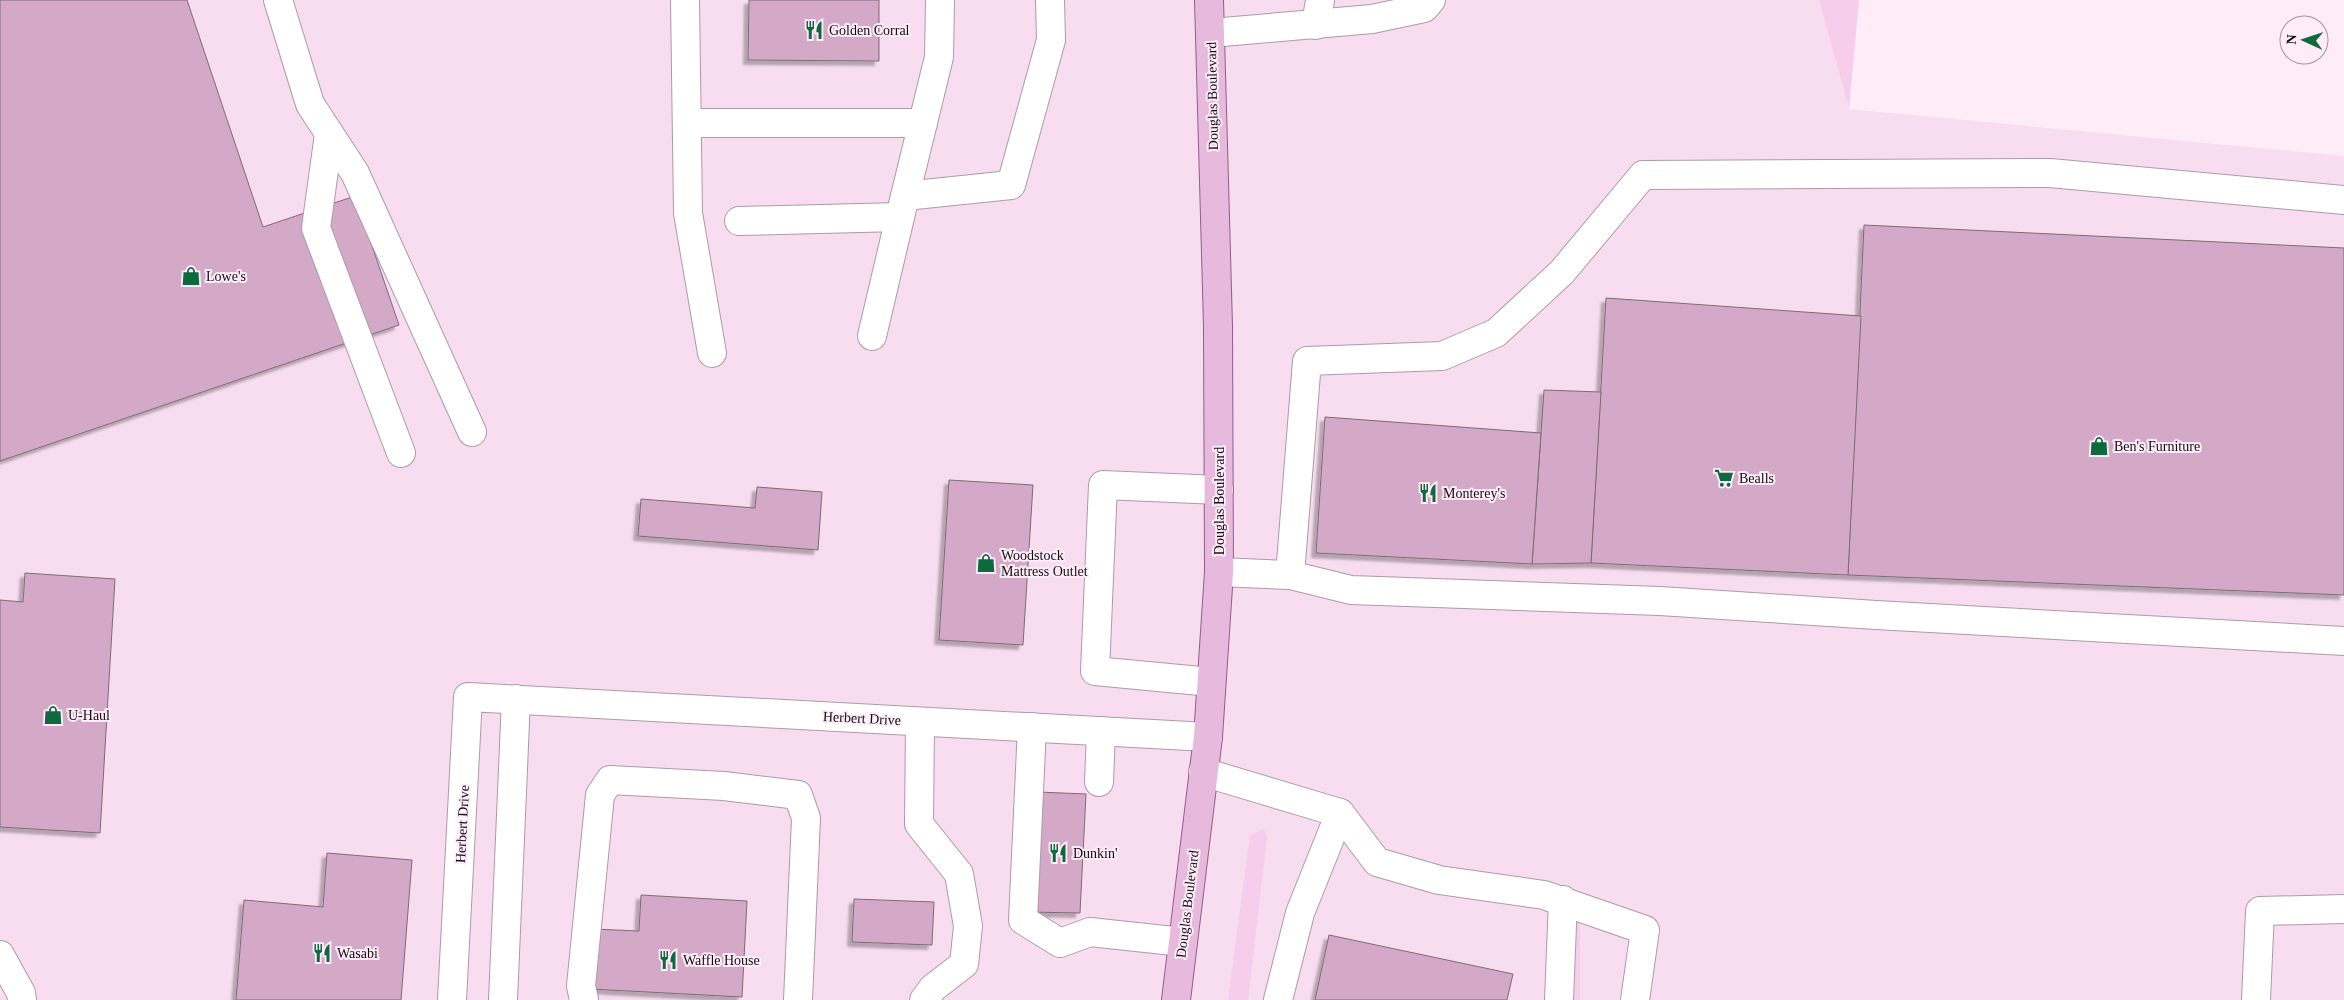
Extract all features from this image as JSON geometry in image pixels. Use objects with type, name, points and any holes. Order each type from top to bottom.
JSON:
[{"type":"main road","name":"Douglas Boulevard","points":[[1176,1000],[1208,737],[1219,572],[1209,0]]},
{"type":"street","points":[[278,0],[310,104],[355,173],[472,432]]},
{"type":"street","points":[[685,0],[688,212],[712,353]]},
{"type":"street","points":[[872,336],[939,57],[940,0]]},
{"type":"street","points":[[739,221],[903,206],[1011,185],[1051,40],[1050,0]]},
{"type":"street","points":[[1211,33],[1318,13],[1372,19],[1424,8],[1431,0]]},
{"type":"street","points":[[687,123],[923,123]]},
{"type":"street","points":[[329,134],[316,228],[401,453]]},
{"type":"street","points":[[1290,575],[1307,361],[1442,356],[1496,333],[1562,272],[1644,175],[2050,173],[2344,200]]},
{"type":"street","points":[[1211,682],[1094,671],[1103,485],[1219,490]]},
{"type":"street","points":[[1219,572],[1290,575],[1351,590],[1660,601],[2344,640]]},
{"type":"street","name":"Herbert Drive","points":[[452,1000],[468,697],[1208,737]]},
{"type":"street","points":[[503,1000],[516,699]]},
{"type":"street","points":[[920,722],[919,824],[959,874],[968,926],[964,964],[933,988],[924,1000]]},
{"type":"street","points":[[1032,727],[1023,920],[1062,953],[1090,932],[1183,942]]},
{"type":"street","points":[[1099,782],[1101,731]]},
{"type":"street","points":[[1204,772],[1340,813],[1377,862],[1439,880],[1544,894],[1645,930],[1635,1000]]},
{"type":"street","points":[[584,1000],[581,986],[600,795],[610,780],[724,786],[798,794],[806,818],[798,1000]]},
{"type":"street","points":[[1278,1000],[1300,913],[1340,813]]},
{"type":"street","points":[[1559,1000],[1563,900]]},
{"type":"street","points":[[2256,1000],[2260,911],[2344,909]]},
{"type":"street","points":[[0,955],[21,993],[22,1000]]},
{"type":"shaded area","points":[[0,0],[1819,0],[1849,109],[2344,156],[2344,1000],[0,1000]]},
{"type":"shaded area","points":[[1819,0],[1859,0],[1849,109]]},
{"type":"shaded area","points":[[1264,829],[1267,837],[1248,1000],[1228,1000],[1250,835]]},
{"type":"shaded area","points":[[1580,907],[1580,1000],[1550,1000]]},
{"type":"building","name":"Lowe's","points":[[0,0],[187,0],[263,227],[355,196],[399,325],[0,461]]},
{"type":"building","name":"Golden Corral","points":[[749,0],[879,0],[879,61],[748,60]]},
{"type":"building","name":"Ben's Furniture","points":[[1864,225],[2344,248],[2344,595],[1848,575]]},
{"type":"building","name":"Bealls","points":[[1606,298],[1861,316],[1848,575],[1591,563]]},
{"type":"building","points":[[1544,390],[1601,392],[1591,563],[1532,564]]},
{"type":"building","name":"Monterey's","points":[[1325,417],[1541,433],[1532,564],[1316,553]]},
{"type":"building","name":"Woodstock Mattress Outlet","points":[[949,480],[1033,485],[1023,645],[939,640]]},
{"type":"building","points":[[757,487],[822,492],[818,550],[638,536],[641,499],[755,508]]},
{"type":"building","name":"U-Haul","points":[[25,573],[115,579],[100,833],[0,827],[0,600],[23,602]]},
{"type":"building","name":"Dunkin'","points":[[1038,792],[1086,794],[1080,913],[1028,912]]},
{"type":"building","name":"Wasabi","points":[[327,853],[412,860],[401,1000],[236,1000],[244,900],[323,907]]},
{"type":"building","name":"Waffle House","points":[[641,895],[747,901],[742,997],[591,989],[594,929],[639,931]]},
{"type":"building","points":[[854,899],[934,902],[932,945],[852,942]]},
{"type":"building","points":[[1329,935],[1513,974],[1507,1000],[1315,1000]]},
{"type":"place","name":"Golden Corral","points":[[814,30]]},
{"type":"place","name":"Lowe's","points":[[191,276]]},
{"type":"place","name":"Ben's Furniture","points":[[2099,446]]},
{"type":"place","name":"Bealls","points":[[1724,478]]},
{"type":"place","name":"Monterey's","points":[[1428,493]]},
{"type":"place","name":"Woodstock Mattress Outlet","points":[[986,563]]},
{"type":"place","name":"U-Haul","points":[[53,715]]},
{"type":"place","name":"Dunkin'","points":[[1058,853]]},
{"type":"place","name":"Wasabi","points":[[322,953]]},
{"type":"place","name":"Waffle House","points":[[668,960]]}]
